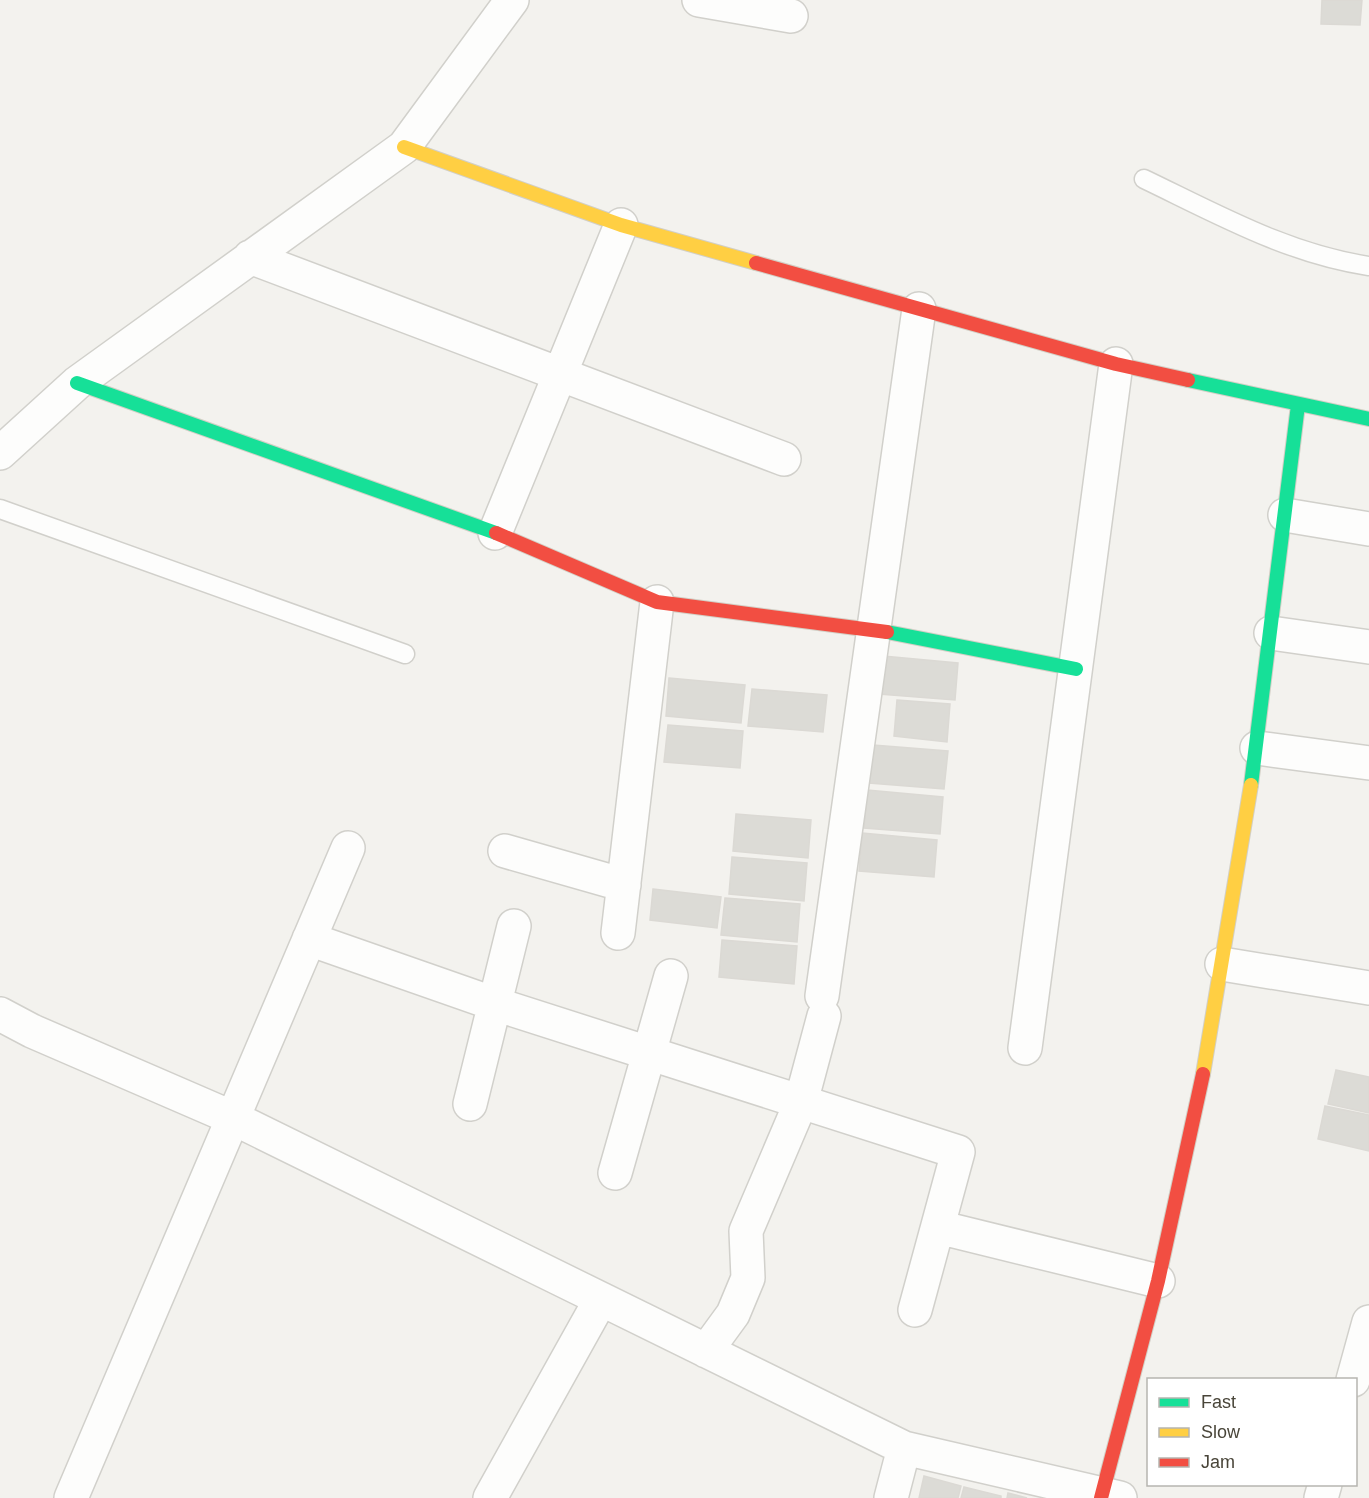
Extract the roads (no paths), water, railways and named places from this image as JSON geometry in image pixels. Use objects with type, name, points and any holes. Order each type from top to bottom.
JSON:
[{"type":"street","points":[[0,453],[77,383],[404,147],[512,0]]},
{"type":"street","points":[[699,0],[791,16]]},
{"type":"street","points":[[404,147],[621,225],[919,309],[1116,364],[1369,419]]},
{"type":"street","points":[[495,533],[621,225]]},
{"type":"street","points":[[250,257],[784,459]]},
{"type":"street","points":[[706,1351],[733,1314],[748,1278],[746,1231],[801,1102],[823,1006],[873,629],[919,309]]},
{"type":"street","points":[[1024,1048],[1116,364]]},
{"type":"street","points":[[77,383],[495,533],[657,602],[873,629],[1076,669]]},
{"type":"street","points":[[0,1014],[32,1031],[233,1118],[904,1448],[1108,1496],[1158,1281],[1209,1045],[1257,748],[1298,405]]},
{"type":"street","points":[[1285,515],[1369,529]]},
{"type":"street","points":[[618,933],[657,602]]},
{"type":"street","points":[[1271,633],[1369,646]]},
{"type":"street","points":[[1257,748],[1369,762]]},
{"type":"street","points":[[71,1498],[348,848]]},
{"type":"street","points":[[505,851],[624,885]]},
{"type":"street","points":[[470,1104],[514,926]]},
{"type":"street","points":[[309,939],[495,1004],[958,1152],[915,1310]]},
{"type":"street","points":[[1222,964],[1369,988]]},
{"type":"street","points":[[615,1173],[671,976]]},
{"type":"street","points":[[0,1033],[12,1030],[32,1031]]},
{"type":"street","points":[[938,1227],[1158,1281]]},
{"type":"street","points":[[490,1498],[601,1299]]},
{"type":"street","points":[[1354,1378],[1369,1322]]},
{"type":"street","points":[[891,1498],[904,1448]]},
{"type":"lane","points":[[1144,178],[1248,229],[1291,246],[1313,254],[1369,266]]},
{"type":"lane","points":[[0,509],[405,654]]}]
